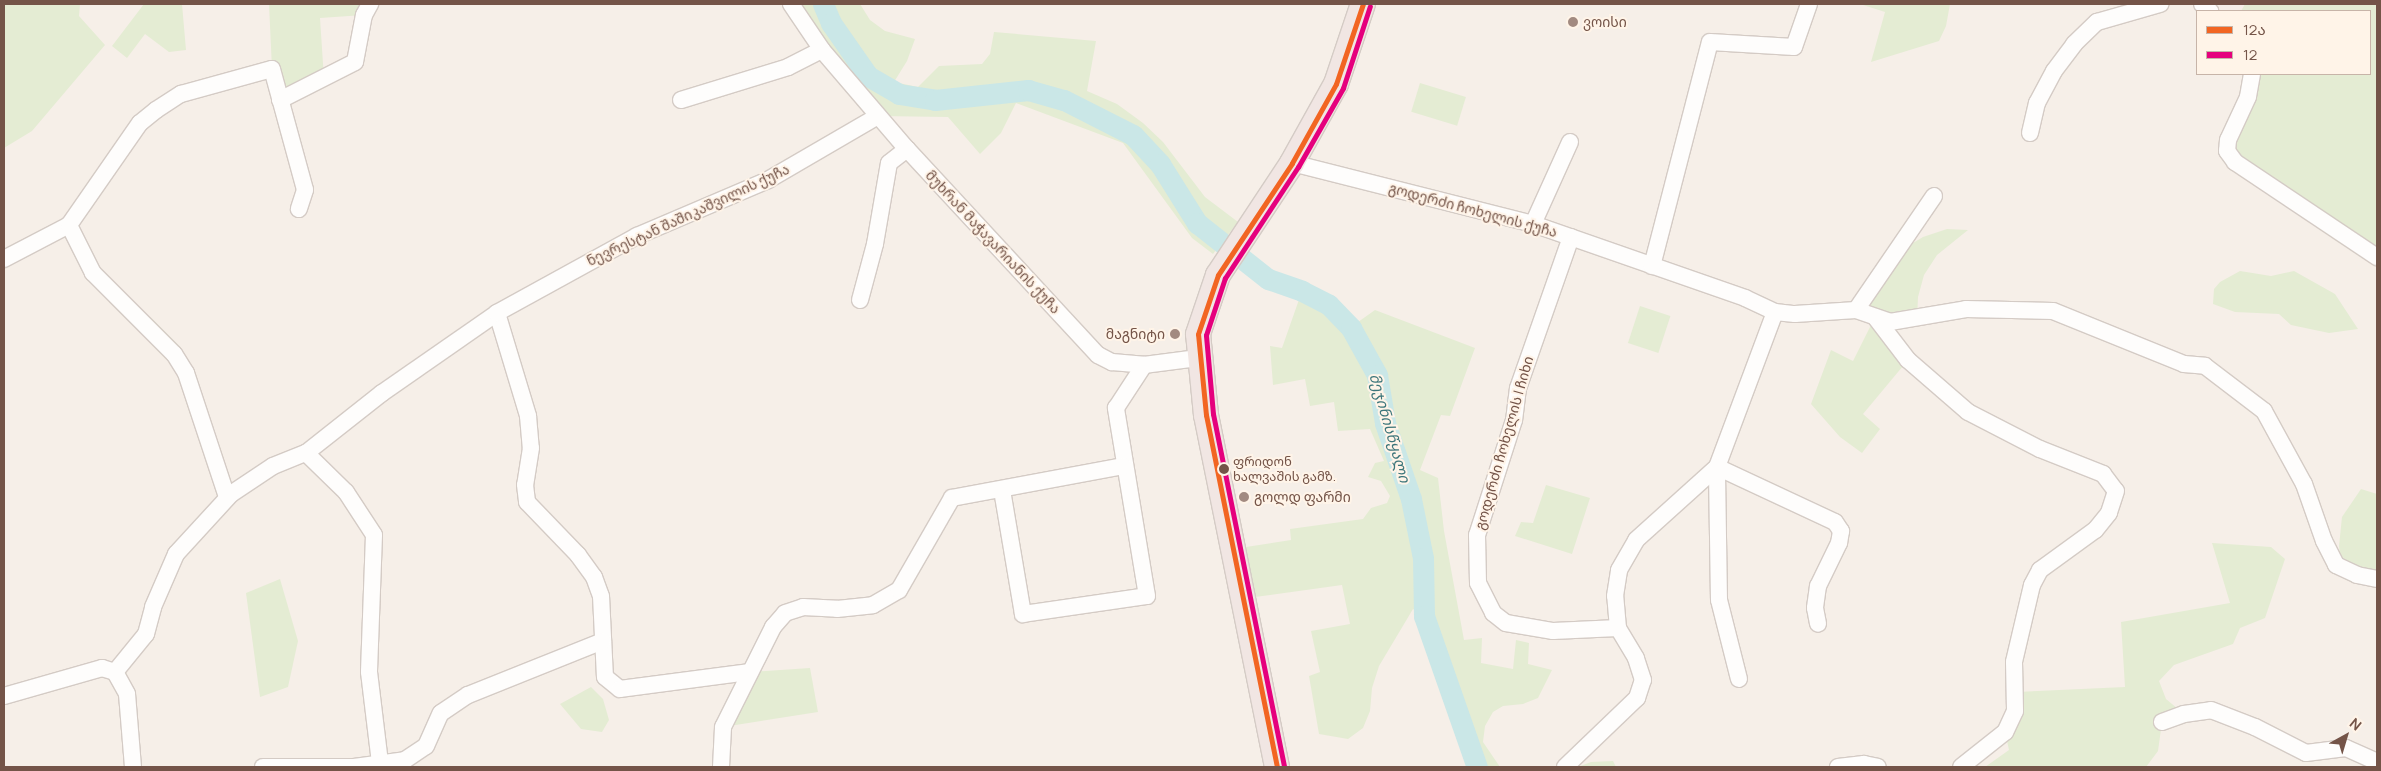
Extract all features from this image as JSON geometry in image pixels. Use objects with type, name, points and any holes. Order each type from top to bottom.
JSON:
[{"type":"highway","points":[[1277,767],[1206,415],[1198,358],[1198,334],[1218,275],[1245,231],[1292,163],[1336,84],[1363,4]]},
{"type":"street","points":[[280,100],[355,62],[364,14],[370,4]]},
{"type":"street","points":[[1652,266],[1710,42],[1794,47],[1810,4]]},
{"type":"street","points":[[2030,133],[2037,103],[2054,71],[2074,44],[2097,22],[2160,4]]},
{"type":"street","name":"მუხრან მაჭავარიანის ქუჩა","points":[[788,5],[822,50],[907,149],[1098,355],[1112,362],[1144,365],[1198,358]]},
{"type":"street","points":[[681,100],[788,67],[822,50]]},
{"type":"street","points":[[4,259],[69,225],[140,123],[168,101],[181,94],[272,69],[305,190],[299,209]]},
{"type":"street","points":[[2252,75],[2248,97],[2228,140],[2227,151],[2236,162],[2377,257]]},
{"type":"street","name":"ნევრესტან შაშიკაშვილის ქუჩა","points":[[116,672],[146,634],[153,607],[176,554],[227,498],[273,466],[306,454],[382,394],[498,313],[612,249],[768,180],[878,116]]},
{"type":"street","points":[[1533,224],[1570,142]]},
{"type":"street","points":[[860,300],[876,244],[889,163],[907,149]]},
{"type":"street","name":"გოდერძი ჩოხელის ქუჩა","points":[[1292,163],[1533,224],[1745,298],[1775,312],[1796,314],[1856,310],[1890,322],[1966,310],[2053,311],[2184,364],[2205,366],[2264,410],[2304,484],[2324,541],[2336,566],[2357,575],[2377,579]]},
{"type":"street","points":[[1856,310],[1934,196]]},
{"type":"street","points":[[69,225],[93,272],[174,354],[186,373],[227,498]]},
{"type":"street","name":"გოდერძი ჩოხელის I ჩიხი","points":[[1571,237],[1518,388],[1514,420],[1477,535],[1478,583],[1493,613],[1506,623],[1553,630],[1618,628]]},
{"type":"street","points":[[1739,678],[1719,600],[1717,466],[1775,312]]},
{"type":"street","points":[[498,313],[528,416],[530,448],[525,485],[527,502],[578,555],[594,577],[601,596],[605,677],[620,688],[750,672]]},
{"type":"street","points":[[1875,317],[1908,360],[1968,412],[2040,449],[2103,474],[2116,491],[2109,512],[2095,530],[2040,570],[2032,585],[2014,662],[2015,711],[2005,732],[1961,767]]},
{"type":"street","points":[[1002,490],[1023,614],[1147,596],[1123,466],[1116,408],[1144,365]]},
{"type":"street","points":[[306,454],[346,492],[374,535],[369,672],[380,763]]},
{"type":"street","points":[[720,767],[723,727],[773,627],[785,613],[803,607],[837,609],[873,605],[899,590],[952,498],[1123,466]]},
{"type":"street","points":[[1565,767],[1637,698],[1643,680],[1636,658],[1618,628],[1615,596],[1618,570],[1636,540],[1717,466]]},
{"type":"street","points":[[1717,466],[1835,522],[1841,531],[1839,543],[1818,586],[1815,608],[1818,624]]},
{"type":"street","points":[[263,767],[354,767],[405,760],[426,746],[441,713],[468,695],[603,641]]},
{"type":"street","points":[[4,696],[102,668],[116,672],[127,694],[134,765]]},
{"type":"street","points":[[2162,722],[2184,714],[2211,710],[2255,727],[2306,753],[2346,748],[2377,762]]},
{"type":"street","points":[[1838,767],[1864,764],[1878,767]]},
{"type":"green space","points":[[4,4],[80,4],[79,16],[105,45],[32,131],[4,148]]},
{"type":"green space","points":[[144,4],[182,4],[186,50],[169,52],[145,34],[127,58],[112,46]]},
{"type":"green space","points":[[269,4],[370,4],[364,15],[320,18],[324,79],[280,100],[272,69]]},
{"type":"green space","points":[[791,4],[860,4],[870,20],[885,31],[915,39],[907,61],[894,82],[918,87],[939,66],[982,64],[990,54],[994,32],[1096,41],[1087,91],[1117,104],[1143,123],[1163,142],[1205,197],[1238,222],[1213,254],[1192,238],[1123,143],[1016,103],[1001,133],[980,154],[948,117],[878,116]]},
{"type":"green space","points":[[1860,4],[1950,4],[1946,26],[1939,41],[1871,62],[1885,12]]},
{"type":"green space","points":[[2245,4],[2377,4],[2377,256],[2235,162],[2228,140],[2252,75],[2371,75],[2371,10],[2242,10]]},
{"type":"green space","points":[[1420,83],[1466,97],[1457,126],[1411,112]]},
{"type":"green space","points":[[1947,229],[1968,230],[1937,255],[1924,275],[1918,297],[1917,320],[1890,322],[1908,360],[1863,414],[1880,429],[1862,453],[1840,437],[1811,404],[1831,350],[1853,361],[1875,317],[1856,310],[1893,255],[1923,237]]},
{"type":"green space","points":[[2240,271],[2271,276],[2294,271],[2335,294],[2358,329],[2329,333],[2291,325],[2279,314],[2235,312],[2213,304],[2214,289],[2220,282]]},
{"type":"green space","points":[[1302,291],[1329,305],[1351,327],[1375,310],[1475,348],[1450,416],[1441,415],[1420,470],[1438,478],[1444,531],[1464,640],[1482,638],[1481,663],[1513,669],[1516,640],[1529,643],[1528,664],[1552,670],[1538,698],[1523,704],[1503,706],[1493,712],[1485,726],[1483,742],[1500,767],[1477,767],[1424,616],[1413,609],[1379,666],[1372,688],[1370,711],[1363,728],[1348,739],[1319,734],[1309,676],[1320,672],[1311,631],[1350,624],[1342,585],[1255,597],[1246,547],[1291,540],[1290,529],[1363,519],[1371,508],[1387,503],[1390,496],[1381,481],[1368,477],[1375,463],[1384,461],[1370,429],[1338,431],[1334,402],[1310,406],[1305,379],[1273,385],[1270,346],[1282,348]]},
{"type":"green space","points":[[1640,306],[1670,316],[1658,353],[1628,343]]},
{"type":"green space","points":[[1546,485],[1590,498],[1572,554],[1515,536],[1521,522],[1533,523]]},
{"type":"green space","points":[[2361,489],[2377,494],[2377,577],[2342,569],[2339,546],[2342,517]]},
{"type":"green space","points":[[2212,543],[2271,547],[2285,559],[2265,618],[2240,628],[2233,644],[2174,665],[2159,681],[2166,699],[2184,714],[2162,722],[2158,751],[2146,767],[1985,767],[2009,750],[2005,732],[2015,692],[2125,687],[2121,622],[2230,603]]},
{"type":"green space","points":[[280,579],[298,641],[288,687],[260,697],[246,593]]},
{"type":"green space","points":[[810,668],[818,712],[723,727],[750,672]]},
{"type":"green space","points":[[591,687],[603,699],[609,720],[602,732],[581,729],[560,704]]},
{"type":"green space","points":[[1613,761],[1616,767],[1578,767],[1591,762]]},
{"type":"waterway","name":"მეჯინისწყალი","points":[[823,4],[831,23],[868,76],[899,94],[935,100],[1028,90],[1064,100],[1133,135],[1160,164],[1197,223],[1268,279],[1302,291],[1329,305],[1351,328],[1377,375],[1385,423],[1411,499],[1423,558],[1424,616],[1477,767]]},
{"type":"transit line","name":"12ა","points":[[1277,767],[1206,415],[1198,334],[1218,275],[1292,163],[1336,84],[1363,4]]},
{"type":"transit line","name":"12","points":[[1284,766],[1213,414],[1206,335],[1225,278],[1298,167],[1343,88],[1370,6]]},
{"type":"place","name":"ვოისი","points":[[1573,22]]},
{"type":"place","name":"მაგნიტი","points":[[1175,334]]},
{"type":"place","name":"ფრიდონ ხალვაშის გამზ.","points":[[1224,469]]},
{"type":"place","name":"გოლდ ფარმი","points":[[1244,497]]}]
